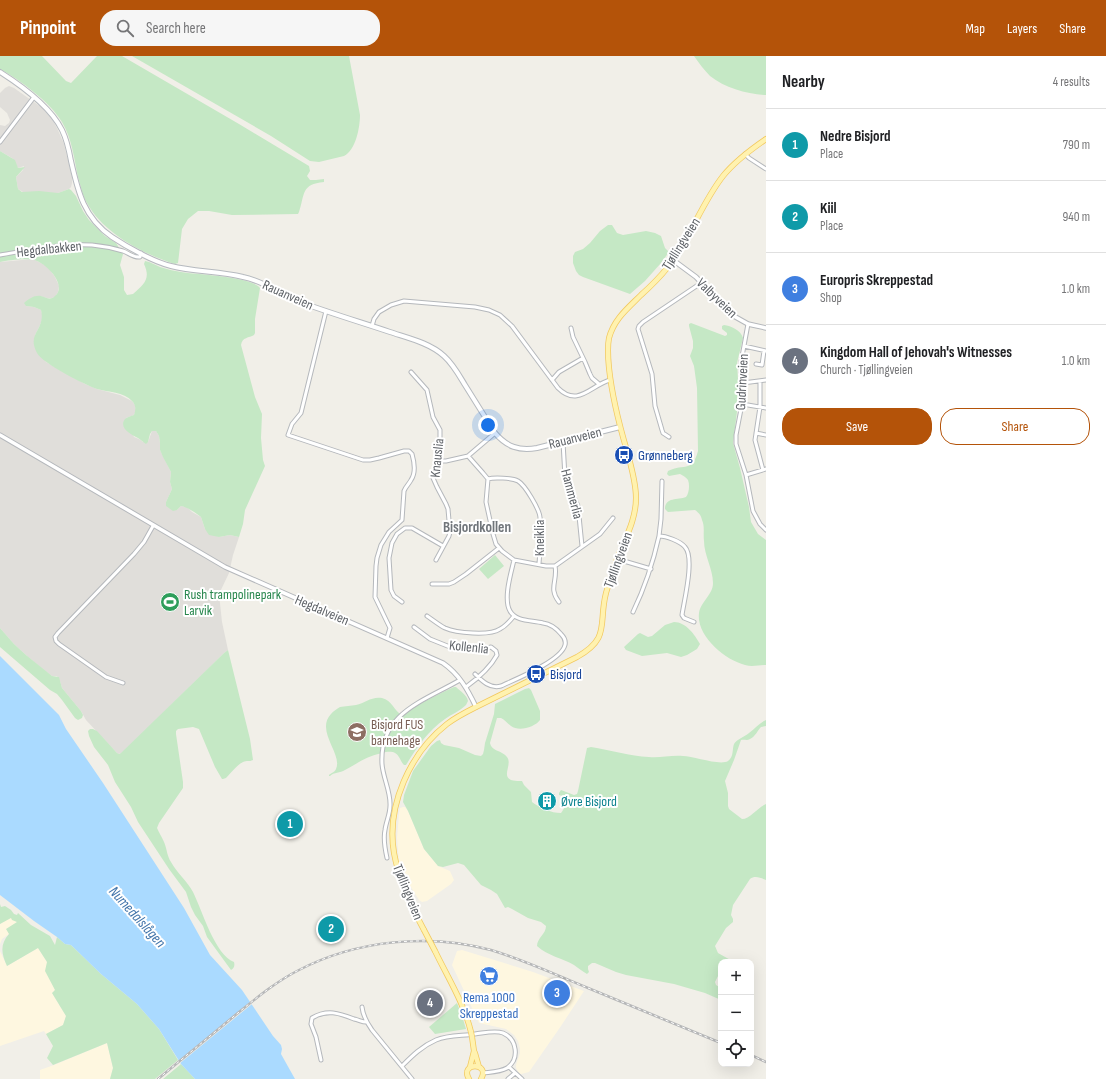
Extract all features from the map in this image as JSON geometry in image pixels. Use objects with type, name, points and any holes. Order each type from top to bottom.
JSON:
[{"type":"main road","name":"Rauanveien","points":[[0,72],[34,97],[52,115],[64,134],[68,145],[79,193],[83,203],[99,226],[113,238],[159,262],[170,266],[223,273],[254,280],[292,299],[425,344],[435,349],[444,355],[452,365],[495,433],[507,444],[522,449],[537,448],[620,427]]},
{"type":"main road","name":"Tjøllingveien","points":[[474,1051],[464,1009],[404,889],[396,864],[393,834],[396,804],[399,794],[409,771],[419,754],[428,742],[448,724],[460,715],[577,657],[593,646],[599,639],[602,630],[606,594],[617,559],[634,517],[636,498],[634,477],[620,427],[610,380],[608,345],[610,337],[615,323],[623,313],[655,282],[673,260],[716,185],[729,169],[745,154],[766,139]]},
{"type":"main road","points":[[474,1051],[476,1053],[479,1067],[482,1069],[483,1073],[481,1079]]},
{"type":"main road","points":[[469,1079],[467,1074],[474,1051]]},
{"type":"main road","points":[[470,1067],[479,1067]]},
{"type":"street","points":[[0,142],[34,97]]},
{"type":"street","points":[[745,154],[766,170]]},
{"type":"street","name":"Hegdalbakken","points":[[0,255],[38,248],[73,244],[94,245],[124,251],[137,257],[142,253]]},
{"type":"street","name":"Valbyveien","points":[[673,260],[690,272],[732,315],[748,324],[766,328]]},
{"type":"street","points":[[668,437],[662,430],[654,406],[652,374],[638,329],[640,324],[701,283]]},
{"type":"street","points":[[372,326],[374,319],[379,312],[391,305],[404,301],[475,307],[489,310],[500,315],[512,326],[552,380],[562,391],[570,395],[582,395],[599,384],[610,380]]},
{"type":"street","points":[[326,311],[301,413],[292,424],[288,435],[363,460],[375,459],[404,451],[409,451],[412,454],[414,466],[413,476],[404,491],[402,520],[389,532],[381,545],[377,558],[375,597],[390,628],[387,638]]},
{"type":"street","name":"Gudrinveien","points":[[748,324],[741,362],[743,383],[742,404],[736,435],[736,444],[746,475],[753,511],[760,524],[766,530]]},
{"type":"street","points":[[571,328],[573,337],[592,378],[599,384]]},
{"type":"street","points":[[744,346],[765,351],[762,365]]},
{"type":"street","points":[[552,380],[559,372],[583,358]]},
{"type":"street","points":[[756,364],[766,366]]},
{"type":"street","name":"Knauslia","points":[[411,372],[427,390],[433,417],[440,430],[433,478],[436,487],[446,504],[450,526],[449,536],[436,560]]},
{"type":"street","points":[[743,383],[766,380]]},
{"type":"street","points":[[746,475],[765,470],[755,440],[760,407],[760,381]]},
{"type":"street","points":[[742,404],[766,408]]},
{"type":"street","points":[[436,461],[446,461],[468,456],[495,433]]},
{"type":"street","points":[[756,433],[766,435]]},
{"type":"street","name":"Hegdalveien","points":[[0,435],[225,568],[443,663],[455,673],[466,687],[476,707]]},
{"type":"street","name":"Hammerlia","points":[[563,442],[564,477],[578,506],[582,546]]},
{"type":"street","points":[[432,584],[449,584],[454,582],[499,548],[494,539],[486,502],[488,479],[468,456]]},
{"type":"street","name":"Kneiklia","points":[[488,479],[492,478],[518,481],[536,506],[540,518],[539,564],[514,560],[499,548]]},
{"type":"street","points":[[633,612],[643,590],[659,536],[662,481]]},
{"type":"street","points":[[539,564],[556,566],[600,534],[613,518]]},
{"type":"street","points":[[123,683],[106,677],[59,644],[55,637],[134,554],[144,542],[153,526]]},
{"type":"street","points":[[402,602],[394,596],[391,590],[389,558],[390,548],[397,534],[405,528],[412,528],[443,546]]},
{"type":"street","points":[[659,536],[667,537],[678,542],[687,550],[688,582],[682,615],[684,618],[694,622]]},
{"type":"street","points":[[617,559],[650,569]]},
{"type":"street","points":[[466,687],[476,676],[490,686],[496,688],[501,686],[550,662],[558,655],[565,645],[564,638],[553,626],[543,622],[519,618],[514,616],[509,610],[507,602],[514,560]]},
{"type":"street","points":[[556,566],[554,592],[555,597],[559,602]]},
{"type":"street","points":[[427,616],[440,626],[451,630],[488,633],[504,627],[514,616]]},
{"type":"street","name":"Kollenlia","points":[[414,627],[430,639],[450,647],[484,649],[491,647],[494,648],[497,653],[496,657],[476,676]]},
{"type":"street","points":[[387,858],[384,842],[390,807],[383,774],[382,752],[384,741],[401,715],[410,708],[460,680]]},
{"type":"street","points":[[362,1007],[366,1022],[412,1079]]},
{"type":"street","points":[[321,1060],[316,1037],[311,1024],[312,1018],[327,1012],[334,1012],[366,1022]]},
{"type":"street","points":[[402,1066],[419,1050],[437,1040],[447,1037],[497,1032],[507,1035],[512,1040],[515,1047],[516,1057],[513,1062],[509,1067],[503,1070],[483,1073]]},
{"type":"street","points":[[509,1067],[522,1079]]},
{"type":"street","points":[[508,1079],[515,1073]]},
{"type":"shaded area","points":[[9,86],[41,107],[52,119],[64,144],[72,177],[71,187],[69,189],[54,194],[47,192],[23,192],[18,189],[16,177],[23,170],[24,166],[18,168],[12,158],[0,151],[0,125],[5,126],[10,120],[7,113],[0,107],[0,93]]},
{"type":"shaded area","points":[[33,259],[47,266],[55,277],[59,286],[55,297],[47,298],[40,296],[31,298],[26,306],[41,310],[43,317],[35,335],[46,362],[85,384],[120,395],[132,401],[136,410],[134,415],[126,418],[134,437],[143,442],[148,442],[152,431],[156,431],[159,436],[160,450],[171,472],[170,482],[172,489],[166,502],[177,510],[181,506],[187,507],[201,517],[205,529],[219,537],[230,535],[239,537],[229,573],[219,594],[222,622],[228,650],[122,753],[118,754],[86,720],[81,711],[62,688],[57,676],[52,676],[26,655],[0,628],[0,262]]},
{"type":"shaded area","points":[[405,807],[408,811],[424,849],[438,866],[450,871],[454,880],[451,884],[427,901],[422,902],[419,900],[409,884],[399,862],[397,838],[400,808]]},
{"type":"shaded area","points":[[11,917],[17,922],[9,934],[2,939],[0,944],[0,924]]},
{"type":"shaded area","points":[[38,948],[47,962],[55,990],[52,993],[66,1016],[63,1025],[46,1034],[44,1031],[0,1046],[0,951],[7,966]]},
{"type":"shaded area","points":[[462,950],[533,972],[584,991],[529,1072],[521,1074],[516,1068],[520,1048],[514,1035],[506,1029],[479,1023],[452,965],[457,951]]},
{"type":"shaded area","points":[[107,1043],[113,1068],[110,1079],[40,1079],[40,1070]]},
{"type":"green space","points":[[0,56],[42,56],[66,81],[71,83],[97,56],[122,56],[309,166],[310,171],[307,176],[310,180],[324,179],[324,182],[311,185],[305,191],[298,214],[232,215],[209,211],[198,211],[188,219],[182,229],[178,263],[175,264],[163,260],[137,248],[113,233],[94,214],[83,194],[70,142],[62,122],[57,114],[34,92],[0,69]]},
{"type":"green space","points":[[132,56],[349,56],[360,115],[358,132],[352,149],[344,156],[319,162],[310,161],[271,136]]},
{"type":"green space","points":[[694,56],[766,56],[766,95],[744,92],[722,84],[710,76]]},
{"type":"green space","points":[[0,151],[15,160],[18,168],[25,167],[16,177],[18,189],[22,192],[39,191],[58,193],[69,189],[71,190],[76,196],[89,220],[105,236],[116,243],[123,254],[120,265],[124,277],[124,290],[127,295],[133,294],[145,281],[147,274],[144,264],[145,261],[176,271],[235,278],[254,284],[260,288],[255,319],[255,333],[254,335],[244,339],[241,345],[255,397],[262,414],[261,438],[265,466],[245,510],[239,537],[230,535],[219,537],[209,535],[205,529],[201,517],[197,514],[181,506],[177,510],[173,511],[166,506],[166,502],[172,489],[170,482],[171,472],[160,450],[159,436],[156,431],[152,431],[146,444],[124,428],[123,422],[128,417],[134,415],[135,411],[134,404],[129,398],[120,394],[97,389],[83,383],[55,368],[37,353],[34,346],[34,341],[41,322],[41,310],[26,306],[24,303],[36,296],[53,297],[58,291],[59,286],[57,280],[49,269],[39,262],[31,259],[22,259],[0,262]]},
{"type":"green space","points":[[608,225],[612,225],[617,233],[623,235],[646,231],[655,233],[661,236],[665,248],[669,252],[645,281],[630,294],[579,275],[573,263],[573,256],[575,252],[583,249],[600,231]]},
{"type":"green space","points":[[691,323],[725,336],[727,333],[722,329],[722,326],[730,326],[738,331],[743,338],[737,363],[739,396],[733,443],[749,507],[751,522],[758,534],[766,540],[766,665],[750,666],[737,662],[713,646],[707,638],[699,622],[699,613],[711,591],[713,578],[705,552],[702,518],[695,510],[668,512],[665,509],[667,502],[686,497],[689,489],[689,482],[686,478],[680,474],[669,476],[667,474],[668,471],[690,465],[696,458],[698,451],[697,388],[694,366],[690,356],[693,348],[693,341],[689,326]]},
{"type":"green space","points":[[495,555],[504,566],[488,579],[479,569]]},
{"type":"green space","points":[[674,622],[682,624],[693,633],[700,644],[697,649],[681,657],[667,653],[642,656],[626,650],[624,647],[640,633],[648,637],[652,636],[665,625]]},
{"type":"green space","points":[[0,628],[26,655],[52,676],[59,677],[62,688],[81,711],[83,715],[82,718],[78,720],[75,718],[57,694],[50,690],[0,647]]},
{"type":"green space","points":[[228,650],[250,739],[253,760],[244,761],[226,778],[222,779],[215,767],[199,729],[193,727],[178,729],[176,734],[183,788],[157,828],[164,842],[170,860],[193,892],[215,942],[227,958],[234,962],[234,967],[231,970],[207,937],[203,926],[191,907],[186,892],[138,822],[131,807],[115,782],[108,765],[94,747],[88,731],[93,729],[97,731],[117,753],[121,753]]},
{"type":"green space","points":[[456,687],[466,697],[468,701],[466,705],[445,719],[428,734],[406,765],[404,765],[395,753],[387,752],[372,756],[343,771],[329,776],[334,772],[337,763],[326,728],[327,721],[335,710],[340,707],[356,705],[372,699],[382,698],[391,703],[402,715],[425,701]]},
{"type":"green space","points":[[529,688],[531,690],[540,711],[540,720],[531,727],[518,729],[514,728],[501,718],[497,718],[490,743],[495,750],[503,753],[507,757],[509,761],[507,776],[509,779],[514,781],[522,781],[531,792],[532,802],[546,810],[557,813],[561,813],[565,803],[566,797],[559,795],[561,790],[574,795],[577,794],[587,748],[591,747],[642,756],[687,756],[713,762],[724,762],[730,759],[735,742],[766,720],[766,726],[761,727],[752,738],[748,740],[741,740],[725,781],[728,793],[729,809],[742,819],[748,817],[766,804],[766,880],[756,877],[750,879],[733,905],[731,915],[733,922],[726,928],[715,946],[718,953],[729,959],[718,959],[718,976],[715,982],[718,986],[718,999],[705,993],[674,984],[626,975],[595,963],[588,966],[589,972],[587,974],[574,965],[546,952],[537,946],[538,941],[546,929],[546,926],[541,922],[528,918],[508,907],[505,908],[497,894],[481,885],[464,865],[458,863],[443,867],[438,866],[424,849],[403,802],[413,771],[431,746],[440,740],[444,745],[459,748],[481,756],[483,754],[494,714],[495,704]]},
{"type":"green space","points":[[0,904],[1,907],[5,906],[14,914],[17,915],[18,913],[31,925],[50,936],[55,945],[57,937],[65,944],[71,945],[101,974],[137,1004],[159,1029],[178,1060],[155,1079],[110,1079],[113,1068],[107,1043],[53,1065],[47,1058],[53,1046],[46,1034],[63,1025],[66,1016],[52,993],[55,990],[45,971],[47,962],[38,948],[7,966],[2,949],[4,941],[9,934],[6,929],[17,922],[11,918],[0,924]]},
{"type":"green space","points":[[457,1003],[466,1029],[435,1034],[429,1027]]},
{"type":"green space","points":[[181,1064],[195,1079],[163,1079]]},
{"type":"water","name":"Numedalslågen","points":[[0,656],[59,715],[66,729],[184,908],[210,955],[242,990],[273,1036],[281,1045],[281,1054],[295,1079],[195,1079],[181,1064],[159,1029],[137,1004],[101,974],[71,945],[65,944],[0,895]]},
{"type":"pier","points":[[250,1002],[252,1004],[179,1064],[177,1062]]},
{"type":"railway","points":[[158,1079],[257,998],[290,975],[321,960],[345,952],[394,942],[443,942],[491,950],[516,958],[718,1042]]},
{"type":"railway","points":[[754,1056],[766,1062]]},
{"type":"place","name":"Grønneberg","points":[[624,455]]},
{"type":"place","name":"Rush trampolinepark Larvik","points":[[170,602]]},
{"type":"place","name":"Bisjord","points":[[536,674]]},
{"type":"place","name":"Bisjord FUS barnehage","points":[[357,732]]},
{"type":"place","name":"Øvre Bisjord","points":[[547,801]]},
{"type":"place","name":"Nedre Bisjord","points":[[290,824]]},
{"type":"place","name":"Kiil","points":[[331,929]]},
{"type":"place","name":"Rema 1000 Skreppestad","points":[[489,976]]},
{"type":"place","name":"Europris Skreppestad","points":[[557,993]]},
{"type":"place","name":"Kingdom Hall of Jehovah's Witnesses","points":[[430,1003]]},
{"type":"district","name":"Bisjordkollen","points":[[477,527]]}]
